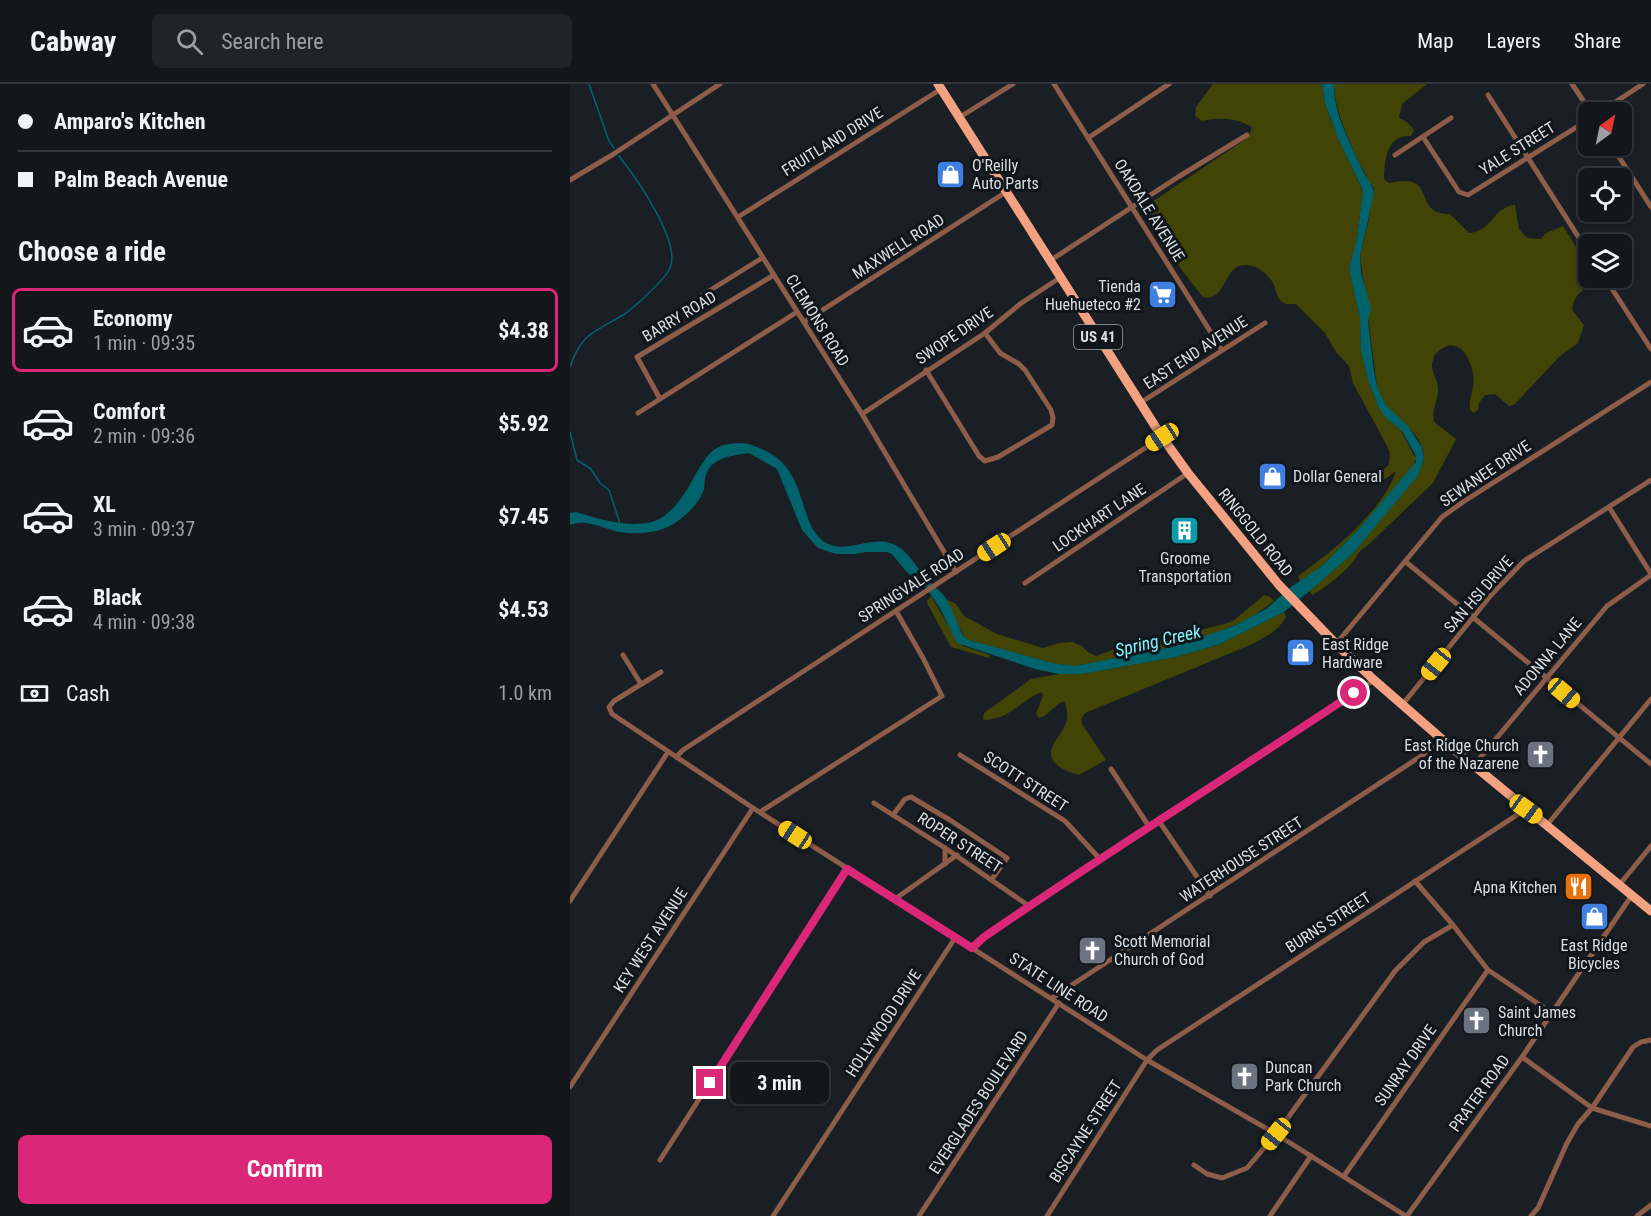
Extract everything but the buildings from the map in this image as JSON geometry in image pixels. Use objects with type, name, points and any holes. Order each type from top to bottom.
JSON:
[{"type":"main road","name":"RINGGOLD ROAD","points":[[939,86],[1162,437],[1188,473],[1280,585],[1336,644],[1402,705],[1651,911]]},
{"type":"street","name":"CLEMONS ROAD","points":[[653,84],[862,414],[956,572]]},
{"type":"street","points":[[570,180],[720,84]]},
{"type":"street","points":[[960,117],[1012,84]]},
{"type":"street","name":"OAKDALE AVENUE","points":[[1053,84],[1222,350]]},
{"type":"street","points":[[1088,138],[1169,84]]},
{"type":"street","points":[[1572,84],[1584,102]]},
{"type":"street","points":[[1615,102],[1643,84]]},
{"type":"street","name":"FRUITLAND DRIVE","points":[[738,217],[939,86]]},
{"type":"street","points":[[1488,95],[1578,236]]},
{"type":"street","points":[[1395,155],[1451,118]]},
{"type":"street","name":"YALE STREET","points":[[1423,137],[1459,192],[1468,195],[1578,126]]},
{"type":"street","points":[[1051,260],[1247,135]]},
{"type":"street","points":[[1618,156],[1651,207]]},
{"type":"street","name":"MAXWELL ROAD","points":[[804,322],[1006,192]]},
{"type":"street","points":[[701,296],[762,258]]},
{"type":"street","name":"BARRY ROAD","points":[[659,397],[637,357],[774,275]]},
{"type":"street","name":"SWOPE DRIVE","points":[[862,414],[985,333],[1020,304],[1061,276]]},
{"type":"street","points":[[1611,288],[1651,349]]},
{"type":"street","points":[[638,413],[659,397],[797,312]]},
{"type":"street","name":"EAST END AVENUE","points":[[1140,404],[1265,323]]},
{"type":"street","points":[[926,370],[979,456],[985,461],[998,458],[1043,431],[1052,425],[1051,410],[1025,370],[1000,353],[985,333]]},
{"type":"street","name":"SEWANEE DRIVE","points":[[1336,644],[1442,518],[1463,502],[1651,382]]},
{"type":"street","name":"SPRINGVALE ROAD","points":[[676,757],[683,750],[1162,437]]},
{"type":"street","name":"LOCKHART LANE","points":[[1025,583],[1188,473]]},
{"type":"street","name":"SAN HSI DRIVE","points":[[1402,705],[1474,617],[1524,561],[1651,480]]},
{"type":"street","points":[[1610,507],[1651,574]]},
{"type":"street","points":[[1406,562],[1651,764]]},
{"type":"street","name":"ADONNA LANE","points":[[1474,765],[1607,606],[1651,574]]},
{"type":"street","points":[[760,812],[942,696],[896,611]]},
{"type":"street","points":[[623,655],[641,684],[661,672]]},
{"type":"street","points":[[972,948],[984,937],[1100,858],[1150,828],[1374,680]]},
{"type":"street","name":"STATE LINE ROAD","points":[[641,684],[614,701],[609,707],[612,714],[847,869],[1147,1060],[1276,1134],[1406,1216]]},
{"type":"street","points":[[1547,825],[1651,699]]},
{"type":"street","name":"WATERHOUSE STREET","points":[[1052,998],[1444,741]]},
{"type":"street","points":[[570,901],[668,752]]},
{"type":"street","name":"SCOTT STREET","points":[[960,755],[1065,821],[1100,858]]},
{"type":"street","points":[[1111,769],[1150,828]]},
{"type":"street","points":[[893,815],[905,799],[910,798],[950,820],[1007,858],[992,879]]},
{"type":"street","name":"ROPER STREET","points":[[874,803],[957,855],[1029,906]]},
{"type":"street","name":"KEY WEST AVENUE","points":[[570,1087],[753,808]]},
{"type":"street","name":"BURNS STREET","points":[[1147,1060],[1157,1050],[1526,809]]},
{"type":"street","points":[[1159,821],[1210,896]]},
{"type":"street","points":[[1620,884],[1651,846]]},
{"type":"street","points":[[945,848],[945,864]]},
{"type":"street","points":[[896,899],[957,855]]},
{"type":"street","points":[[660,1160],[847,869]]},
{"type":"street","points":[[1415,881],[1454,925],[1488,970],[1552,1013]]},
{"type":"street","name":"PRATER ROAD","points":[[1406,1216],[1522,1057],[1632,895]]},
{"type":"street","points":[[1194,1165],[1208,1174],[1222,1178],[1247,1167],[1276,1134],[1395,971],[1424,942],[1454,925]]},
{"type":"street","name":"HOLLYWOOD DRIVE","points":[[773,1216],[955,938]]},
{"type":"street","name":"SUNRAY DRIVE","points":[[1344,1176],[1488,970]]},
{"type":"street","name":"EVERGLADES BOULEVARD","points":[[919,1216],[1059,1003]]},
{"type":"street","points":[[1531,1216],[1538,1208],[1578,1124],[1592,1108],[1633,1047],[1651,1040]]},
{"type":"street","points":[[1522,1057],[1592,1108],[1651,1126]]},
{"type":"street","name":"BISCAYNE STREET","points":[[1047,1216],[1147,1060]]},
{"type":"street","points":[[1270,1216],[1311,1156]]},
{"type":"street","points":[[1637,1216],[1651,1205]]},
{"type":"shaded area","points":[[1213,84],[1322,84],[1325,103],[1334,128],[1363,192],[1357,238],[1349,269],[1360,318],[1361,351],[1368,380],[1379,408],[1390,421],[1399,427],[1416,459],[1412,469],[1359,529],[1322,566],[1300,582],[1298,576],[1326,555],[1369,515],[1380,501],[1396,471],[1387,478],[1378,481],[1375,479],[1376,475],[1389,465],[1390,453],[1353,383],[1349,366],[1336,352],[1325,333],[1296,304],[1282,302],[1269,277],[1262,270],[1253,266],[1237,267],[1216,295],[1203,297],[1181,269],[1143,208],[1249,137],[1252,127],[1246,124],[1228,119],[1202,121],[1195,116],[1196,107]]},
{"type":"shaded area","points":[[1334,84],[1427,84],[1402,104],[1399,118],[1407,122],[1414,130],[1411,136],[1396,139],[1388,150],[1384,179],[1389,183],[1405,181],[1414,183],[1420,188],[1431,207],[1438,212],[1450,214],[1469,233],[1484,228],[1502,210],[1515,205],[1519,229],[1527,238],[1541,239],[1546,233],[1563,226],[1578,250],[1578,288],[1587,288],[1576,297],[1572,310],[1584,325],[1578,343],[1560,356],[1514,405],[1509,406],[1495,394],[1485,395],[1479,403],[1478,410],[1474,413],[1470,410],[1470,401],[1474,379],[1465,353],[1456,346],[1445,347],[1437,352],[1432,364],[1438,387],[1433,414],[1434,422],[1456,439],[1433,483],[1362,550],[1342,573],[1312,595],[1310,591],[1354,552],[1423,463],[1424,453],[1417,437],[1385,404],[1377,386],[1360,255],[1374,189],[1354,152],[1342,123]]},
{"type":"shaded area","points":[[1264,595],[1274,601],[1246,621],[1204,637],[1172,647],[1075,666],[1052,663],[965,639],[946,599],[956,604],[964,616],[997,634],[1043,648],[1073,642],[1096,656],[1132,643],[1153,642],[1233,621]]},
{"type":"shaded area","points":[[931,596],[963,646],[990,655],[989,658],[951,647],[928,605],[927,601]]},
{"type":"shaded area","points":[[1284,612],[1286,617],[1279,627],[1259,641],[1085,713],[1081,719],[1082,724],[1106,760],[1079,775],[1061,768],[1052,759],[1051,754],[1067,719],[1065,701],[1039,718],[1036,714],[1043,695],[1041,692],[1007,714],[993,719],[984,720],[983,718],[984,713],[1031,679],[1059,674],[1082,674],[1176,657],[1220,644]]},
{"type":"water","points":[[1322,84],[1334,84],[1340,118],[1374,194],[1360,255],[1361,273],[1371,309],[1368,321],[1377,386],[1385,404],[1407,425],[1422,447],[1424,458],[1415,479],[1354,552],[1284,612],[1220,644],[1176,657],[1082,674],[1059,674],[1035,669],[957,643],[940,608],[926,588],[905,570],[892,554],[866,552],[836,554],[818,548],[802,530],[777,469],[749,453],[722,459],[711,466],[707,472],[702,494],[695,505],[670,526],[652,532],[626,533],[589,523],[570,525],[570,513],[576,512],[604,520],[632,524],[658,520],[677,504],[703,462],[712,452],[723,445],[744,443],[776,457],[788,469],[811,525],[818,536],[828,544],[842,547],[886,542],[894,544],[906,553],[945,597],[966,639],[1052,663],[1075,666],[1172,647],[1234,626],[1266,609],[1291,587],[1322,566],[1359,529],[1416,462],[1415,454],[1402,431],[1385,417],[1379,408],[1368,380],[1361,351],[1360,318],[1349,269],[1357,238],[1363,191],[1338,138],[1325,103]]},
{"type":"waterway","points":[[589,84],[609,141],[614,148]]},
{"type":"waterway","points":[[570,367],[579,346],[590,334],[623,315],[641,301],[666,275],[672,259],[670,244],[656,211],[619,156]]},
{"type":"waterway","points":[[570,432],[577,460],[591,469],[600,483],[609,490],[620,524]]},
{"type":"place","name":"O'Reilly Auto Parts","points":[[951,174]]},
{"type":"place","name":"Tienda Huehueteco #2","points":[[1162,295]]},
{"type":"place","name":"Dollar General","points":[[1272,476]]},
{"type":"place","name":"Groome Transportation","points":[[1185,530]]},
{"type":"place","name":"East Ridge Hardware","points":[[1301,653]]},
{"type":"place","name":"East Ridge Church of the Nazarene","points":[[1540,754]]},
{"type":"place","name":"Apna Kitchen","points":[[1578,887]]},
{"type":"place","name":"East Ridge Bicycles","points":[[1594,917]]},
{"type":"place","name":"Scott Memorial Church of God","points":[[1093,950]]},
{"type":"place","name":"Saint James Church","points":[[1477,1021]]},
{"type":"place","name":"Duncan Park Church","points":[[1244,1076]]},
{"type":"route","points":[[710,1083],[847,869],[972,948],[984,937],[1100,858],[1150,828],[1354,693]]},
{"type":"water label","name":"Spring Creek","points":[[1158,641]]}]
